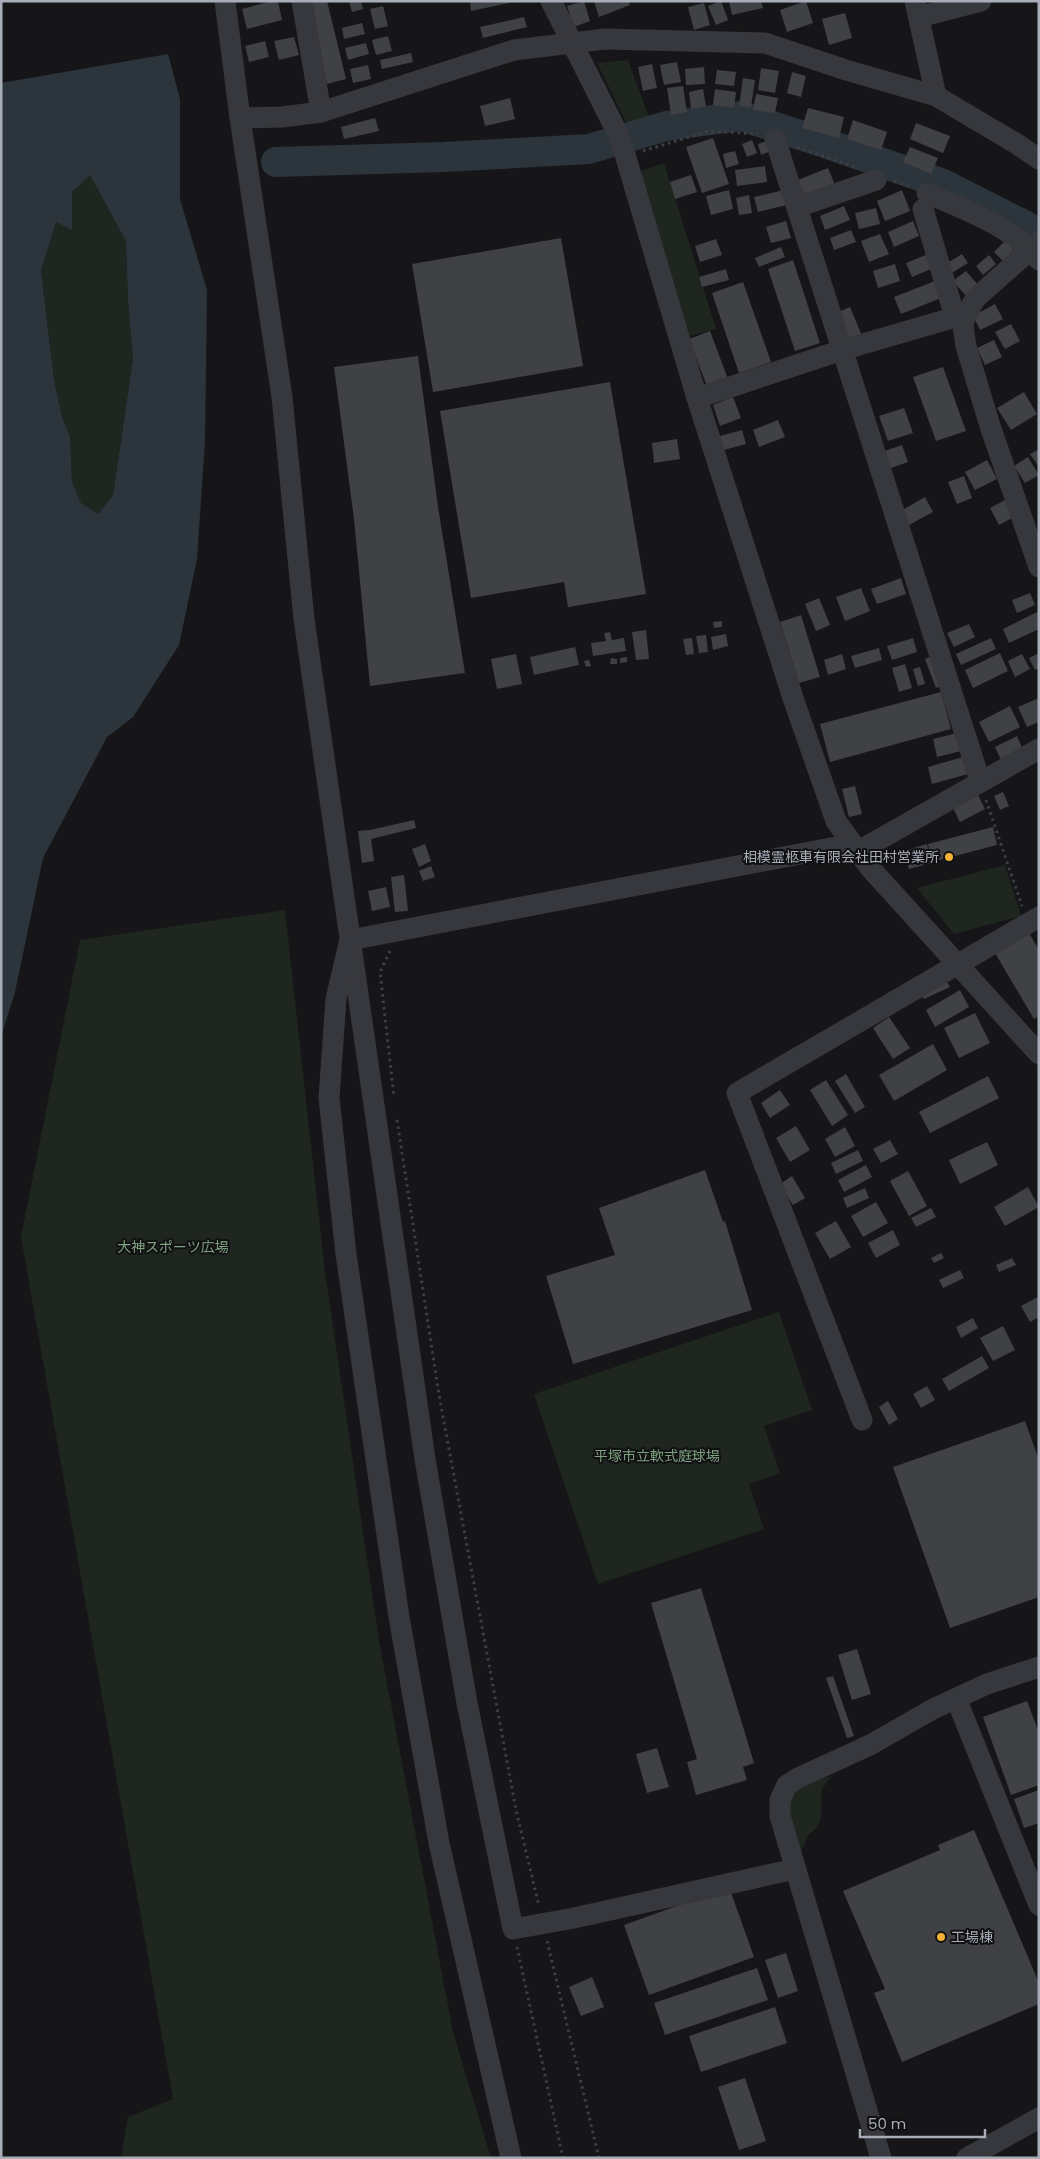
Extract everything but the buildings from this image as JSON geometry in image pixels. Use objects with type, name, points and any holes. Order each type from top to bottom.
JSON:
[{"type":"street","points":[[225,1],[240,118],[282,397],[300,582],[424,1459],[466,1703],[513,1930],[795,1868]]},
{"type":"street","points":[[302,1],[321,112]]},
{"type":"street","points":[[551,1],[622,147],[697,398],[793,698],[836,821],[854,848],[956,964],[1039,1054]]},
{"type":"street","points":[[936,96],[917,9],[981,1]]},
{"type":"street","points":[[240,118],[282,117],[321,112],[514,50],[605,39],[765,43],[846,70],[936,96],[1039,159]]},
{"type":"street","points":[[775,139],[980,781]]},
{"type":"street","points":[[796,207],[873,175]]},
{"type":"street","points":[[697,398],[842,350],[960,315],[976,298],[1036,251],[1003,228],[925,201]]},
{"type":"street","points":[[925,201],[960,315],[970,361],[990,426],[1039,567]]},
{"type":"street","points":[[350,940],[854,848],[1039,749]]},
{"type":"street","points":[[862,1420],[737,1093],[1033,920]]},
{"type":"street","points":[[350,940],[336,999],[330,1098],[346,1254],[399,1617],[439,1843],[511,2158]]},
{"type":"street","points":[[881,2158],[780,1816],[780,1800],[787,1785],[798,1778],[870,1746],[933,1709],[987,1684],[1039,1667]]},
{"type":"street","points":[[960,1708],[1034,1871],[1039,1905]]},
{"type":"street","points":[[967,2158],[1039,2118]]},
{"type":"path","points":[[622,147],[659,144],[708,131],[752,133],[775,139],[873,175],[925,201]]},
{"type":"path","points":[[980,781],[1033,920]]},
{"type":"path","points":[[394,1100],[380,972],[400,930]]},
{"type":"path","points":[[397,1119],[439,1395],[516,1810],[599,2158]]},
{"type":"path","points":[[513,1930],[563,2158]]},
{"type":"green space","points":[[628,60],[650,120],[630,130],[597,63]]},
{"type":"green space","points":[[664,163],[716,329],[690,336],[639,172]]},
{"type":"green space","points":[[90,175],[126,241],[128,301],[133,359],[113,495],[98,514],[81,503],[72,482],[70,436],[62,417],[54,380],[41,271],[56,222],[72,230],[72,192]]},
{"type":"green space","points":[[1005,865],[1021,916],[954,934],[917,888]]},
{"type":"green space","name":"大神スポーツ広場","points":[[285,910],[325,1271],[379,1641],[453,2032],[491,2158],[121,2158],[128,2117],[173,2099],[21,1237],[80,940]]},
{"type":"green space","name":"平塚市立軟式庭球場","points":[[779,1312],[812,1410],[764,1426],[780,1473],[749,1484],[764,1529],[598,1584],[534,1394]]},
{"type":"green space","points":[[832,1776],[822,1789],[821,1818],[818,1826],[808,1836],[801,1852],[789,1813],[788,1805],[790,1798],[793,1792],[801,1786]]},
{"type":"shaded area","points":[[168,54],[180,99],[180,199],[207,290],[205,441],[197,559],[179,645],[133,717],[107,737],[43,858],[15,992],[1,1037],[1,83]],"holes":[[[90,175],[126,241],[128,301],[133,359],[113,495],[98,514],[81,503],[72,482],[70,436],[62,417],[54,380],[41,271],[56,222],[72,230],[72,192]]]},
{"type":"waterway","points":[[276,162],[444,157],[589,149],[666,126],[741,116],[943,184],[1026,226],[1039,241]]},
{"type":"place","name":"相模霊柩車有限会社田村営業所","points":[[949,857]]},
{"type":"place","name":"工場棟","points":[[941,1937]]}]
